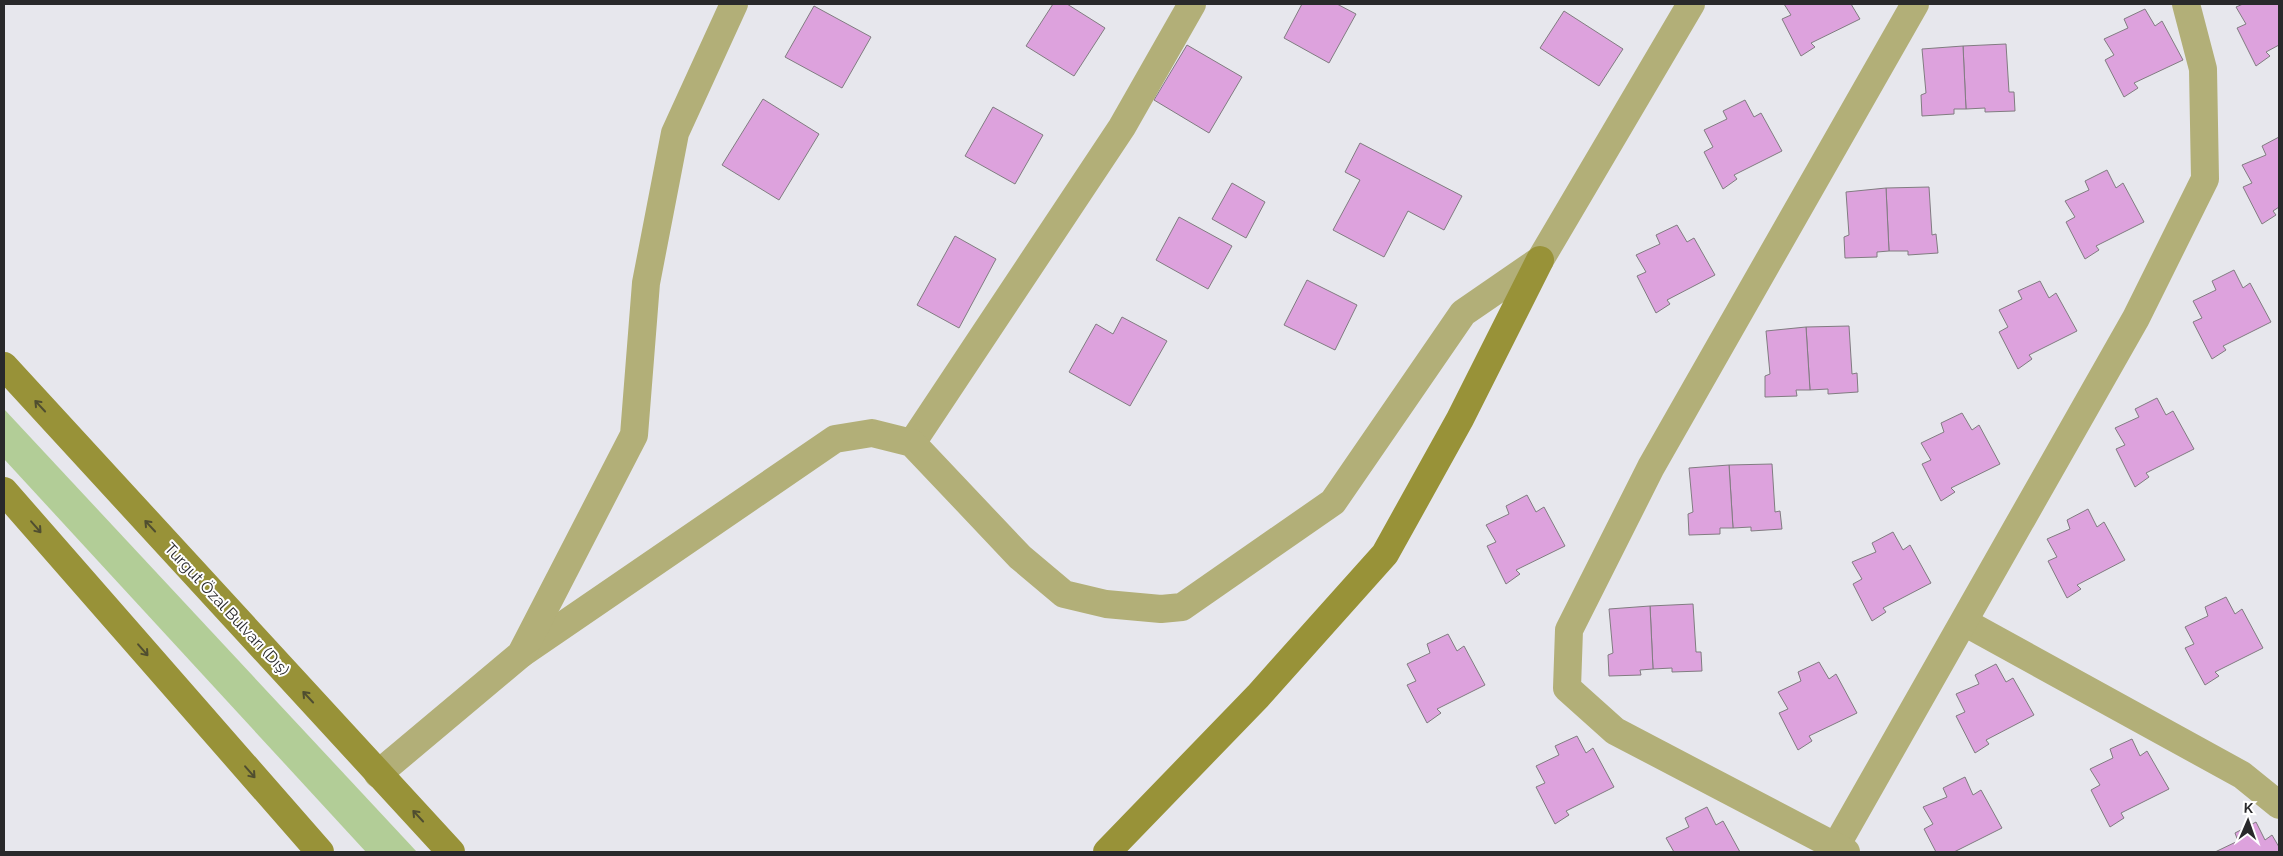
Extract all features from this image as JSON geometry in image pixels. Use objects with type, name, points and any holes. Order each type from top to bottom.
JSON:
[{"type":"main road","points":[[1107,852],[1258,696],[1385,554],[1460,419],[1540,260]]},
{"type":"main road","name":"Turgut Özal Bulvarı (Dış)","points":[[4,366],[451,852]]},
{"type":"main road","points":[[4,491],[320,852]]},
{"type":"street","points":[[521,654],[634,435],[646,283],[675,133],[734,4]]},
{"type":"street","points":[[912,443],[1122,127],[1192,4]]},
{"type":"street","points":[[378,774],[521,654],[835,440],[872,433],[912,443],[1020,557],[1064,594],[1106,604],[1161,609],[1182,607],[1332,502],[1463,313],[1540,260],[1691,4]]},
{"type":"street","points":[[1916,4],[1651,467],[1570,630],[1568,688],[1615,731],[1841,849],[1964,622],[2136,318],[2205,179],[2203,69],[2186,4]]},
{"type":"street","points":[[1964,622],[2242,775],[2279,805]]},
{"type":"green space","points":[[4,409],[417,852],[366,852],[4,459]]},
{"type":"building","points":[[1053,4],[1067,4],[1105,28],[1074,76],[1026,46]]},
{"type":"building","points":[[1302,4],[1337,4],[1356,14],[1329,63],[1284,38]]},
{"type":"building","points":[[1784,4],[1851,4],[1860,19],[1811,43],[1815,47],[1801,56],[1782,19],[1791,15]]},
{"type":"building","points":[[2243,4],[2279,4],[2279,45],[2266,52],[2270,56],[2256,66],[2237,28],[2246,24],[2236,7]]},
{"type":"building","points":[[814,6],[871,37],[842,88],[785,57]]},
{"type":"building","points":[[2145,9],[2155,26],[2162,21],[2183,60],[2134,83],[2138,88],[2124,97],[2105,60],[2114,55],[2104,39],[2128,28],[2124,19]]},
{"type":"building","points":[[1564,11],[1623,49],[1599,86],[1540,48]]},
{"type":"building","points":[[2006,44],[2009,92],[2014,92],[2015,111],[1985,112],[1985,108],[1966,109],[1963,46]]},
{"type":"building","points":[[1187,45],[1242,77],[1209,133],[1154,100]]},
{"type":"building","points":[[1963,46],[1966,109],[1954,109],[1954,114],[1922,116],[1921,95],[1926,93],[1922,49]]},
{"type":"building","points":[[763,99],[819,134],[779,200],[722,165]]},
{"type":"building","points":[[1745,100],[1754,117],[1761,113],[1782,151],[1734,175],[1737,179],[1723,189],[1704,152],[1713,147],[1704,130],[1727,119],[1723,111]]},
{"type":"building","points":[[993,107],[1043,135],[1015,184],[965,156]]},
{"type":"building","points":[[2279,137],[2279,207],[2273,211],[2276,215],[2262,224],[2243,187],[2252,183],[2242,165],[2266,155],[2262,146]]},
{"type":"building","points":[[1360,143],[1462,196],[1444,230],[1408,211],[1384,257],[1333,230],[1360,180],[1345,172]]},
{"type":"building","points":[[2107,170],[2116,188],[2123,183],[2144,222],[2096,246],[2099,250],[2085,259],[2066,222],[2075,217],[2065,201],[2089,190],[2085,181]]},
{"type":"building","points":[[1232,183],[1265,202],[1246,238],[1212,219]]},
{"type":"building","points":[[1929,187],[1932,235],[1936,234],[1938,253],[1908,255],[1908,251],[1889,251],[1886,188]]},
{"type":"building","points":[[1886,188],[1889,251],[1877,252],[1877,257],[1845,258],[1844,237],[1849,235],[1846,192]]},
{"type":"building","points":[[1179,217],[1232,246],[1208,289],[1156,260]]},
{"type":"building","points":[[1677,225],[1687,242],[1694,238],[1715,275],[1667,300],[1670,304],[1656,313],[1637,276],[1646,272],[1636,255],[1660,244],[1656,235]]},
{"type":"building","points":[[955,236],[996,259],[959,328],[917,305]]},
{"type":"building","points":[[2234,270],[2243,288],[2250,283],[2271,322],[2223,346],[2226,350],[2212,359],[2193,322],[2202,318],[2193,301],[2216,290],[2212,281]]},
{"type":"building","points":[[1307,280],[1357,305],[1335,350],[1284,325]]},
{"type":"building","points":[[2040,281],[2049,298],[2056,293],[2077,331],[2029,355],[2032,359],[2018,369],[1999,332],[2008,327],[1999,310],[2022,299],[2018,291]]},
{"type":"building","points":[[1122,317],[1167,341],[1130,406],[1069,372],[1096,324],[1113,334]]},
{"type":"building","points":[[1849,326],[1852,374],[1857,373],[1858,392],[1828,394],[1828,389],[1810,390],[1806,327]]},
{"type":"building","points":[[1806,327],[1810,390],[1796,390],[1797,396],[1765,397],[1765,376],[1770,374],[1766,331]]},
{"type":"building","points":[[2157,398],[2166,415],[2173,411],[2194,449],[2146,473],[2149,477],[2135,487],[2116,449],[2125,445],[2115,428],[2139,417],[2135,409]]},
{"type":"building","points":[[1962,413],[1972,430],[1979,425],[2000,464],[1951,488],[1955,492],[1941,501],[1922,464],[1931,460],[1921,443],[1944,432],[1941,423]]},
{"type":"building","points":[[1772,464],[1775,512],[1780,511],[1782,529],[1751,531],[1751,527],[1733,528],[1729,465]]},
{"type":"building","points":[[1729,465],[1733,528],[1720,528],[1720,534],[1689,535],[1688,514],[1693,512],[1689,468]]},
{"type":"building","points":[[1527,495],[1536,512],[1544,507],[1565,546],[1516,570],[1520,574],[1506,584],[1487,546],[1496,542],[1486,525],[1509,514],[1506,506]]},
{"type":"building","points":[[2088,509],[2097,527],[2104,522],[2125,560],[2077,585],[2081,589],[2067,598],[2048,561],[2057,557],[2047,539],[2070,529],[2067,520]]},
{"type":"building","points":[[1893,532],[1903,550],[1910,545],[1931,583],[1883,608],[1886,612],[1872,621],[1853,584],[1862,579],[1852,562],[1876,552],[1872,543]]},
{"type":"building","points":[[2226,597],[2235,614],[2242,609],[2263,648],[2215,672],[2219,676],[2205,685],[2185,648],[2194,644],[2185,627],[2208,616],[2205,607]]},
{"type":"building","points":[[1693,604],[1696,652],[1701,652],[1702,671],[1672,672],[1672,668],[1653,669],[1650,606]]},
{"type":"building","points":[[1650,606],[1653,669],[1640,670],[1641,675],[1609,676],[1608,655],[1613,653],[1609,609]]},
{"type":"building","points":[[1448,634],[1457,651],[1464,646],[1485,685],[1437,709],[1441,713],[1427,723],[1407,685],[1416,681],[1407,664],[1430,653],[1427,644]]},
{"type":"building","points":[[1819,662],[1829,679],[1836,674],[1857,713],[1809,736],[1812,741],[1798,750],[1779,713],[1788,709],[1778,692],[1801,681],[1798,672]]},
{"type":"building","points":[[1996,664],[2006,682],[2013,678],[2034,715],[1986,740],[1989,744],[1975,753],[1956,716],[1965,712],[1956,694],[1979,684],[1975,675]]},
{"type":"building","points":[[1577,736],[1586,753],[1593,748],[1614,787],[1566,811],[1569,815],[1555,824],[1536,787],[1545,783],[1536,766],[1559,755],[1555,746]]},
{"type":"building","points":[[2132,739],[2140,756],[2147,751],[2169,789],[2121,813],[2124,818],[2110,827],[2091,790],[2100,785],[2090,769],[2113,758],[2110,749]]},
{"type":"building","points":[[1965,777],[1973,795],[1981,790],[2002,828],[1954,852],[1936,852],[1924,829],[1933,824],[1923,807],[1947,797],[1943,788]]},
{"type":"building","points":[[1707,807],[1716,825],[1723,821],[1740,852],[1674,852],[1666,838],[1689,827],[1685,818]]},
{"type":"building","points":[[2256,822],[2265,840],[2272,835],[2279,847],[2279,852],[2215,852],[2238,841],[2235,833]]}]
